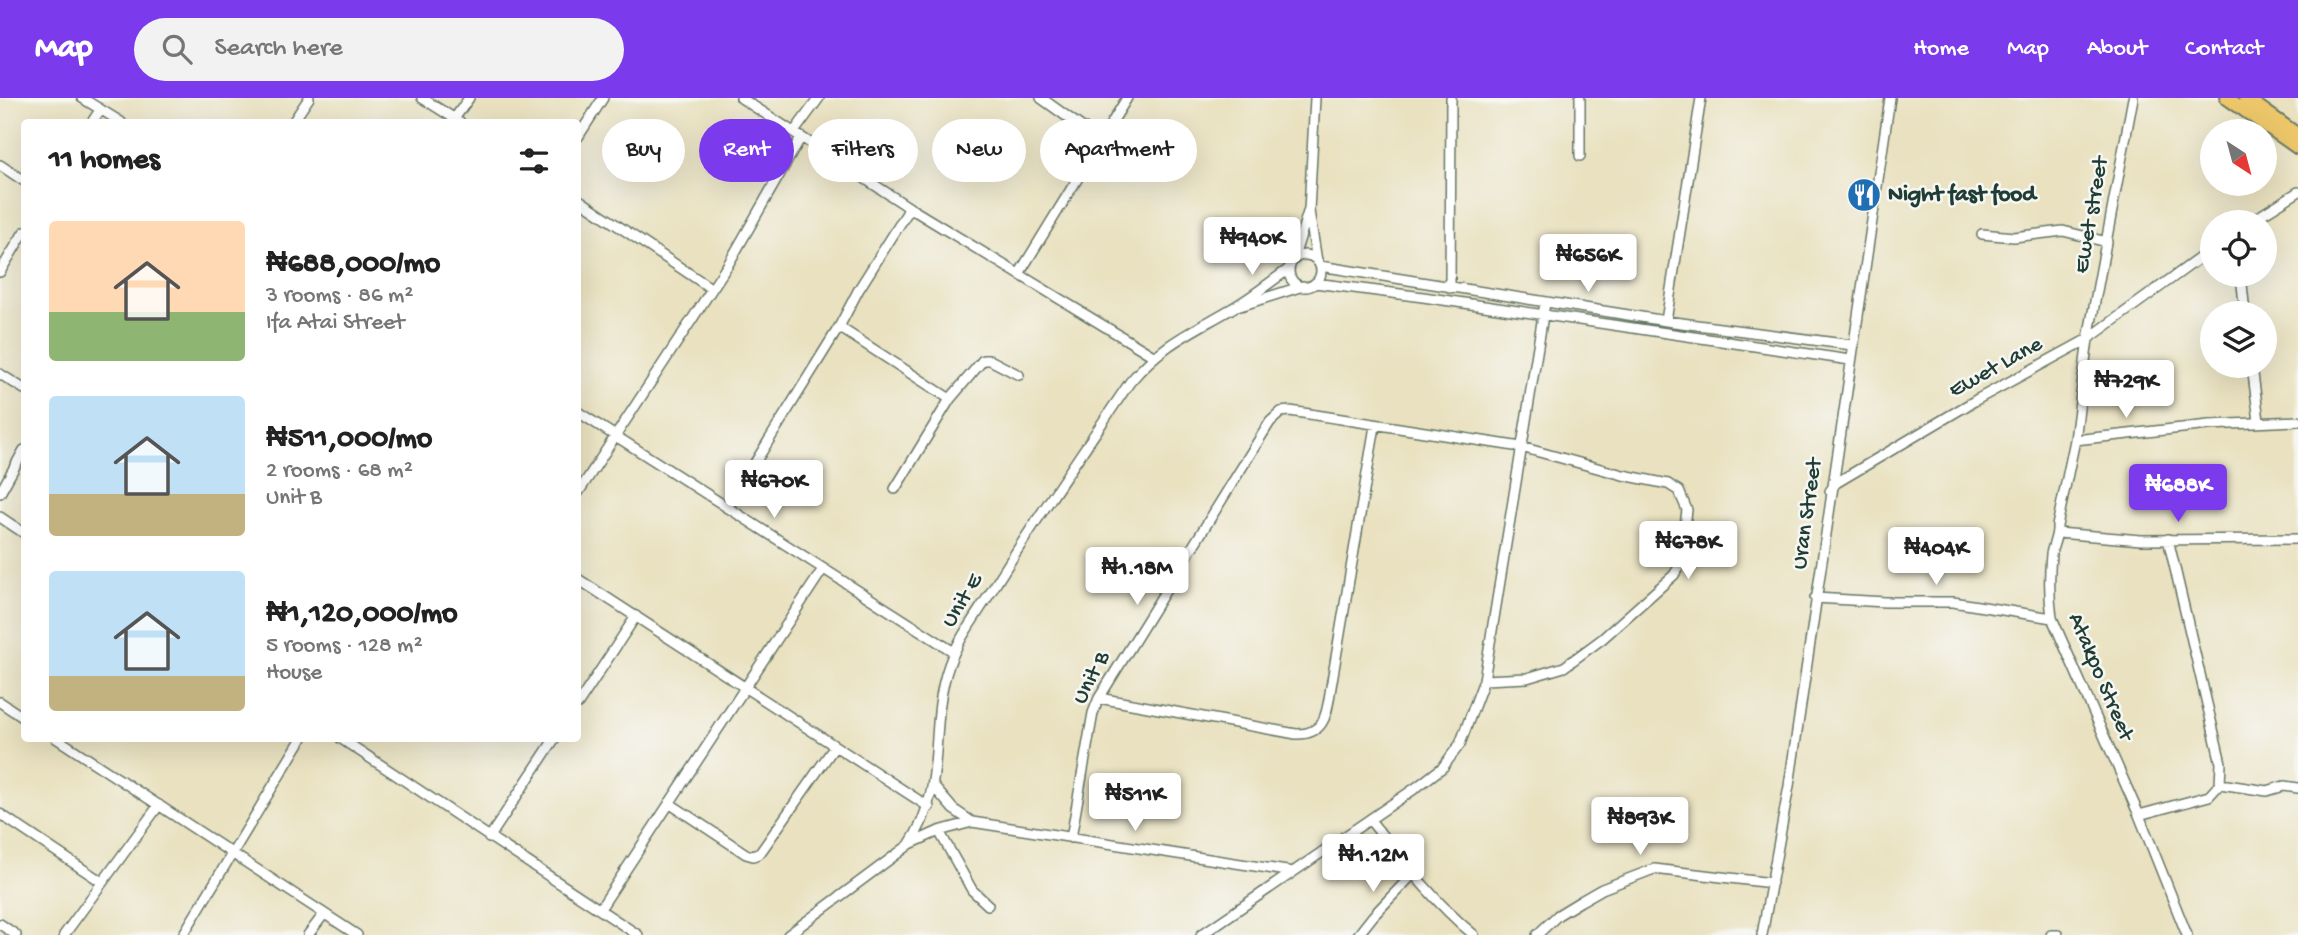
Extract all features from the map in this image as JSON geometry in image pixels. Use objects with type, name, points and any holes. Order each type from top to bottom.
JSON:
[{"type":"highway","points":[[2227,98],[2298,148]]},
{"type":"highway","points":[[2246,98],[2298,135]]},
{"type":"street","points":[[82,98],[116,119]]},
{"type":"street","points":[[295,119],[309,98]]},
{"type":"street","points":[[422,98],[452,119]]},
{"type":"street","points":[[456,119],[469,98]]},
{"type":"street","points":[[581,133],[603,98]]},
{"type":"street","points":[[741,98],[910,208],[1155,357]]},
{"type":"street","points":[[581,488],[712,289],[819,98]]},
{"type":"street","points":[[1041,98],[1070,119]]},
{"type":"street","points":[[1114,119],[1127,98]]},
{"type":"street","points":[[1303,286],[1293,281],[1291,265],[1308,211],[1315,98]]},
{"type":"street","points":[[1450,288],[1451,98]]},
{"type":"street","points":[[1580,98],[1580,156]]},
{"type":"street","points":[[1666,321],[1701,98]]},
{"type":"street","name":"Uran Street","points":[[1762,935],[1789,786],[1830,491],[1890,98]]},
{"type":"street","name":"Ewet street","points":[[2088,339],[2133,98]]},
{"type":"street","points":[[94,119],[100,110]]},
{"type":"street","points":[[0,165],[21,179]]},
{"type":"street","points":[[1019,274],[1076,182]]},
{"type":"street","points":[[2269,210],[2298,192]]},
{"type":"street","points":[[581,201],[712,289]]},
{"type":"street","points":[[727,508],[910,208]]},
{"type":"street","points":[[1308,211],[1321,276],[1315,283]]},
{"type":"street","points":[[1982,234],[2014,237],[2063,231],[2107,242]]},
{"type":"street","points":[[0,272],[21,237]]},
{"type":"street","points":[[1232,309],[1307,255],[1319,264],[1450,288],[1666,321],[1853,345]]},
{"type":"street","name":"Ewet Lane","points":[[1830,491],[1836,483],[1976,400],[2088,339],[2200,258]]},
{"type":"street","points":[[1232,309],[1315,283],[1850,360]]},
{"type":"street","points":[[1201,935],[1443,767],[1460,744],[1484,680],[1545,303]]},
{"type":"street","name":"Unit E","points":[[788,935],[909,845],[922,827],[934,787],[942,694],[954,652],[1010,560],[1130,382],[1155,357],[1194,328],[1232,309]]},
{"type":"street","points":[[839,327],[950,399]]},
{"type":"street","name":"Atakpo Street","points":[[2088,339],[2075,440],[2057,526],[2058,533],[2052,550],[2049,601],[2052,618],[2139,815],[2187,935]]},
{"type":"street","points":[[895,489],[950,399],[983,360],[990,360],[1019,374]]},
{"type":"street","points":[[0,374],[21,388]]},
{"type":"street","points":[[2254,378],[2259,422]]},
{"type":"street","name":"Unit B","points":[[1071,838],[1093,713],[1099,698],[1270,422],[1282,412],[1290,411],[1375,426]]},
{"type":"street","points":[[581,414],[954,652]]},
{"type":"street","points":[[2075,440],[2259,422],[2298,421]]},
{"type":"street","points":[[1099,698],[1296,734],[1311,735],[1317,730],[1323,722],[1332,681],[1375,426],[1521,447],[1623,475],[1668,484],[1679,491],[1688,510],[1680,565],[1674,575],[1602,639],[1564,667],[1527,678],[1484,680]]},
{"type":"street","points":[[0,493],[21,455]]},
{"type":"street","points":[[0,517],[21,531]]},
{"type":"street","points":[[2058,533],[2168,539],[2298,539]]},
{"type":"street","points":[[2139,815],[2209,796],[2220,784],[2221,763],[2168,539]]},
{"type":"street","points":[[600,909],[822,569]]},
{"type":"street","points":[[581,581],[929,807]]},
{"type":"street","points":[[1815,598],[1953,602],[2052,618]]},
{"type":"street","points":[[581,699],[636,616]]},
{"type":"street","points":[[0,702],[21,716]]},
{"type":"street","points":[[62,742],[357,935]]},
{"type":"street","points":[[183,935],[300,742]]},
{"type":"street","points":[[346,742],[638,935]]},
{"type":"street","points":[[489,838],[552,742]]},
{"type":"street","points":[[669,803],[753,856],[760,853],[835,746]]},
{"type":"street","points":[[2220,784],[2267,791],[2284,786],[2298,788]]},
{"type":"street","points":[[934,787],[953,809],[972,822]]},
{"type":"street","points":[[64,935],[159,805]]},
{"type":"street","points":[[0,814],[102,882]]},
{"type":"street","points":[[1370,820],[1413,874],[1461,925],[1474,935]]},
{"type":"street","points":[[909,845],[939,831],[972,822],[1293,872]]},
{"type":"street","points":[[939,831],[972,890],[988,905]]},
{"type":"street","points":[[1537,935],[1569,908],[1602,890],[1654,869],[1772,883]]},
{"type":"street","points":[[1358,935],[1413,874]]},
{"type":"street","points":[[308,935],[324,914]]},
{"type":"street","points":[[0,924],[16,935]]},
{"type":"street","points":[[2051,935],[2058,935]]},
{"type":"place","name":"Night fast food","points":[[1864,195]]}]
